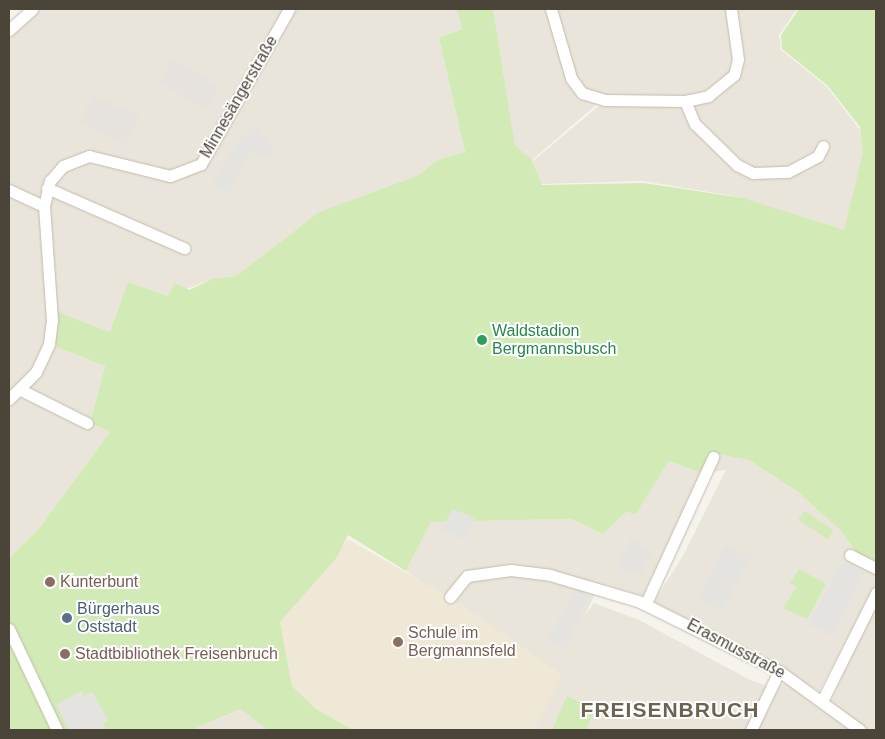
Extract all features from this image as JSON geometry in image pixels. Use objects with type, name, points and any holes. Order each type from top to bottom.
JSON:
[{"type":"street","points":[[9,30],[32,9]]},
{"type":"street","name":"Minnesängerstraße","points":[[9,399],[21,390],[43,360],[52,329],[44,206],[47,188],[63,166],[89,156],[170,176],[201,164],[289,9]]},
{"type":"street","points":[[551,9],[571,78],[582,93],[605,100],[685,100],[708,96],[734,75],[738,59],[731,9]]},
{"type":"street","points":[[685,100],[695,124],[737,165],[753,173],[788,172],[818,156],[823,146]]},
{"type":"street","points":[[47,188],[184,248]]},
{"type":"street","points":[[9,190],[44,206]]},
{"type":"street","points":[[21,390],[87,423]]},
{"type":"street","points":[[646,603],[713,457]]},
{"type":"street","points":[[850,555],[876,568]]},
{"type":"street","name":"Erasmusstraße","points":[[450,597],[467,576],[511,570],[550,575],[646,603],[779,671],[823,699],[860,730]]},
{"type":"street","points":[[823,699],[876,594]]},
{"type":"street","points":[[9,630],[57,730]]},
{"type":"street","points":[[751,730],[779,671]]},
{"type":"shaded area","points":[[33,9],[457,9],[462,29],[439,38],[465,152],[437,160],[419,175],[319,212],[236,276],[212,279],[168,296],[128,282],[110,333],[50,344],[105,366],[90,423],[110,432],[38,530],[9,558],[9,30]]},
{"type":"shaded area","points":[[493,9],[550,9],[580,94],[597,104],[532,160],[515,145]]},
{"type":"shaded area","points":[[552,9],[729,9],[733,74],[709,97],[735,76],[732,9],[797,9],[779,35],[781,50],[827,87],[860,130],[865,153],[845,231],[739,197],[643,181],[541,184],[533,161],[600,105],[662,101],[599,103],[582,92]]},
{"type":"shaded area","points":[[173,59],[220,87],[207,110],[159,82]]},
{"type":"shaded area","points":[[92,95],[139,116],[127,144],[80,123]]},
{"type":"shaded area","points":[[255,126],[274,150],[270,160],[251,151],[227,195],[212,184],[241,138]]},
{"type":"shaded area","points":[[717,454],[749,460],[798,492],[841,531],[857,553],[876,562],[876,586],[819,691],[654,602],[684,554],[726,470],[701,473]]},
{"type":"shaded area","points":[[669,461],[701,473],[643,596],[600,583],[585,615],[594,603],[639,620],[750,680],[777,689],[785,682],[827,709],[876,605],[876,730],[533,730],[561,675],[406,571],[431,522],[571,519],[603,534],[626,512],[636,514]]},
{"type":"shaded area","points":[[452,509],[476,518],[465,540],[442,530]]},
{"type":"shaded area","name":"Schule im Bergmannsfeld","points":[[348,539],[454,600],[562,675],[533,730],[353,730],[316,709],[292,686],[280,622]]},
{"type":"shaded area","points":[[630,539],[653,550],[640,576],[617,566]]},
{"type":"shaded area","points":[[725,546],[749,558],[723,610],[699,598]]},
{"type":"shaded area","points":[[843,561],[865,573],[832,636],[809,624]]},
{"type":"shaded area","points":[[576,589],[590,597],[564,649],[547,640]]},
{"type":"shaded area","points":[[81,691],[84,696],[92,692],[108,720],[103,724],[106,730],[69,730],[56,705]]},
{"type":"shaded area","points":[[242,709],[268,730],[192,730]]},
{"type":"green space","points":[[457,9],[493,9],[515,145],[532,160],[542,185],[644,183],[743,198],[844,230],[863,153],[860,127],[828,86],[782,49],[781,35],[799,9],[876,9],[876,562],[857,553],[841,531],[798,492],[749,460],[717,454],[701,473],[669,461],[636,514],[626,512],[603,534],[571,519],[431,522],[406,571],[348,535],[337,557],[280,622],[292,686],[316,709],[353,730],[268,730],[241,709],[192,730],[9,730],[9,558],[38,530],[110,432],[90,423],[105,366],[50,344],[52,310],[110,332],[128,282],[168,296],[175,283],[189,290],[212,279],[236,276],[319,212],[419,175],[437,160],[465,152],[439,38],[462,29]]},
{"type":"green space","points":[[805,511],[833,530],[828,539],[798,520]]},
{"type":"green space","points":[[799,569],[826,584],[807,619],[783,608],[797,587],[790,583]]},
{"type":"green space","points":[[567,696],[595,709],[586,730],[552,730]]},
{"type":"place","name":"Waldstadion Bergmannsbusch","points":[[482,340]]},
{"type":"place","name":"Kunterbunt","points":[[50,582]]},
{"type":"place","name":"Bürgerhaus Oststadt","points":[[67,618]]},
{"type":"place","name":"Schule im Bergmannsfeld","points":[[398,642]]},
{"type":"place","name":"Stadtbibliothek Freisenbruch","points":[[65,654]]},
{"type":"district","name":"FREISENBRUCH","points":[[670,710]]}]
